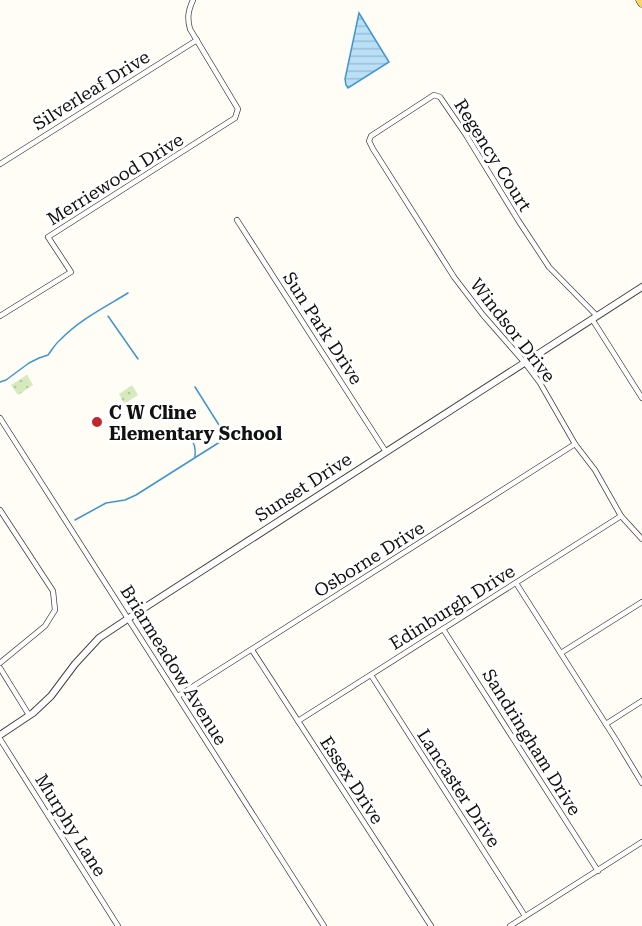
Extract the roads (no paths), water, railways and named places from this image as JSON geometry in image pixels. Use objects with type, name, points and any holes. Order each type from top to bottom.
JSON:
[{"type":"street","points":[[192,0],[188,11],[188,21],[197,40]]},
{"type":"street","name":"Merriewood Drive","points":[[0,316],[71,272],[48,237],[230,122],[238,114],[238,109],[197,40]]},
{"type":"street","name":"Silverleaf Drive","points":[[0,164],[197,40]]},
{"type":"street","name":"Regency Court","points":[[383,166],[369,141],[371,136],[434,95],[440,97],[549,267],[595,317],[642,398]]},
{"type":"street","name":"Windsor Drive","points":[[383,166],[454,277],[540,383],[575,444],[595,470],[621,516],[642,539]]},
{"type":"street","name":"Sun Park Drive","points":[[237,220],[386,452]]},
{"type":"street","name":"Sunset Drive","points":[[0,737],[29,716],[51,696],[75,664],[99,638],[642,287]]},
{"type":"street","name":"Briarmeadow Avenue","points":[[0,418],[324,926]]},
{"type":"street","name":"Osborne Drive","points":[[178,696],[575,444]]},
{"type":"street","points":[[0,510],[53,591],[54,610],[45,626],[0,663]]},
{"type":"street","name":"Edinburgh Drive","points":[[298,721],[621,516]]},
{"type":"street","points":[[516,583],[642,783]]},
{"type":"street","points":[[561,653],[642,602]]},
{"type":"street","name":"Sandringham Drive","points":[[444,629],[598,871]]},
{"type":"street","name":"Essex Drive","points":[[252,650],[430,926]]},
{"type":"street","points":[[0,668],[29,716]]},
{"type":"street","name":"Lancaster Drive","points":[[371,675],[525,916]]},
{"type":"street","points":[[606,723],[642,701]]},
{"type":"street","name":"Murphy Lane","points":[[0,737],[118,926]]},
{"type":"street","points":[[510,926],[642,843]]},
{"type":"water","points":[[359,13],[389,62],[348,88],[345,79]]},
{"type":"waterway","points":[[0,382],[29,363],[48,355],[75,326],[128,293]]},
{"type":"waterway","points":[[108,316],[138,359]]},
{"type":"waterway","points":[[75,520],[106,503],[125,500],[136,495],[223,440],[224,433],[195,387]]},
{"type":"waterway","points":[[170,431],[181,430],[189,436],[194,446],[195,457]]},
{"type":"place","name":"C W Cline Elementary School","points":[[97,422]]}]
